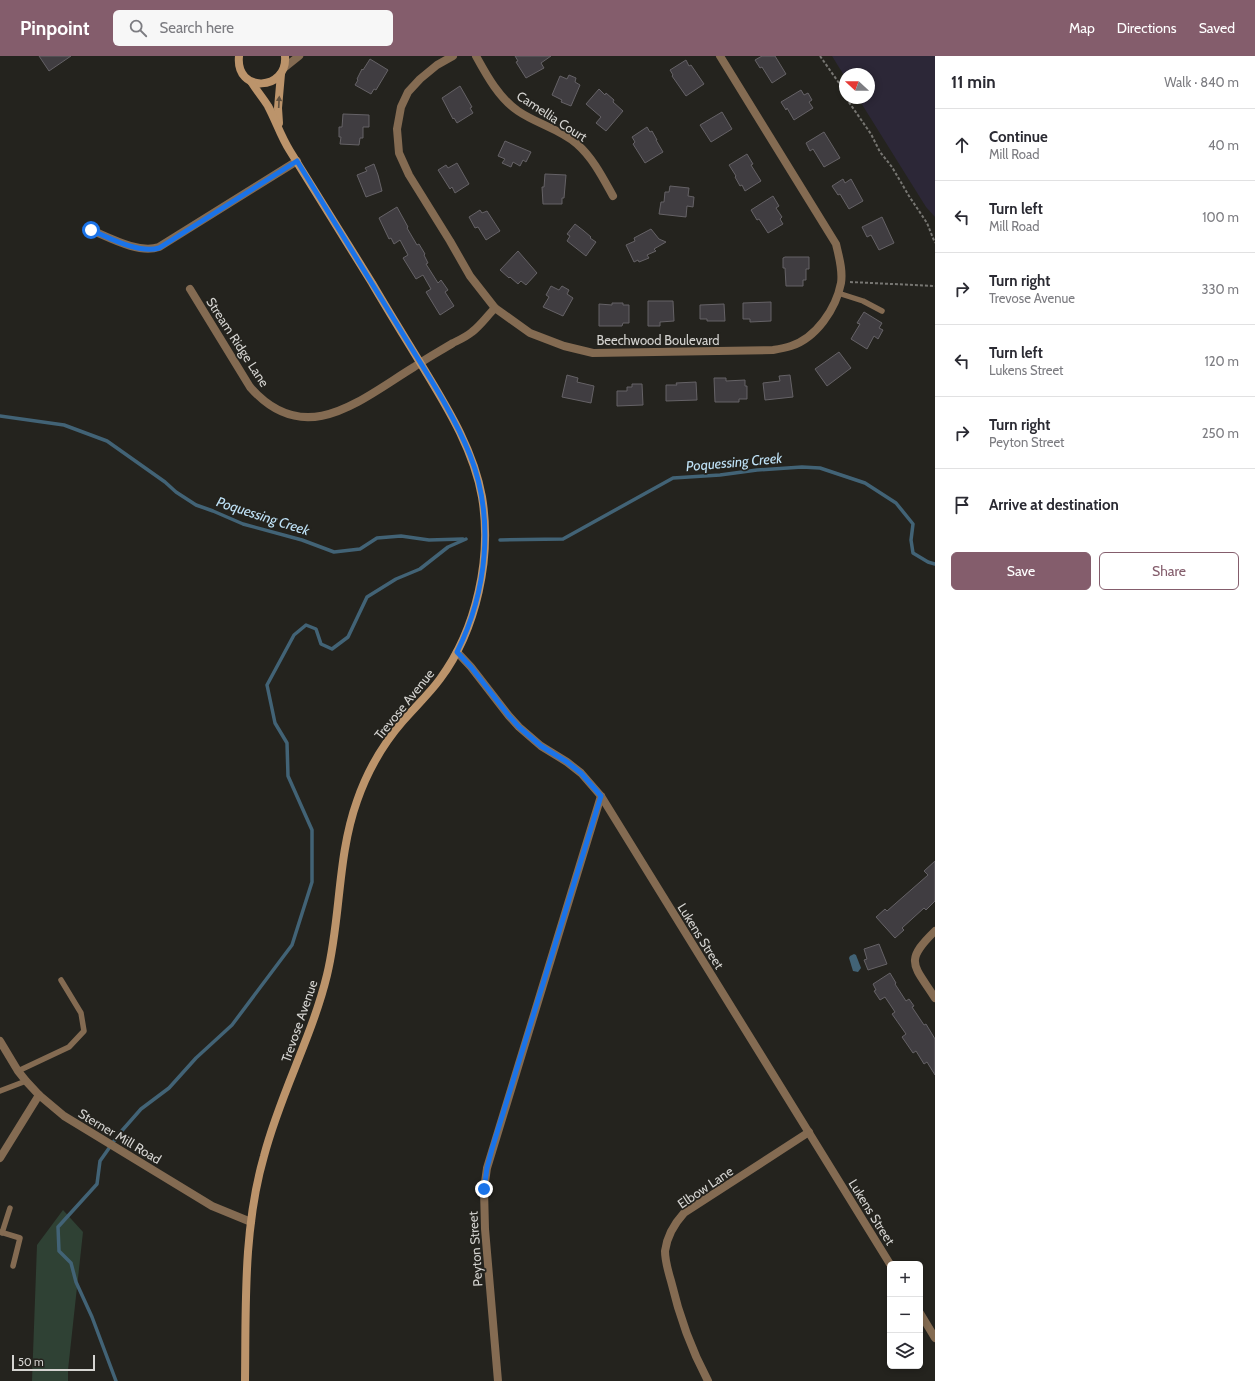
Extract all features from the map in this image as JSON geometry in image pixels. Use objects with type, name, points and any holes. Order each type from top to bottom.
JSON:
[{"type":"street","name":"Trevose Avenue","points":[[280,130],[278,108],[285,56]]},
{"type":"street","points":[[252,83],[267,83],[277,78],[282,71],[299,56]]},
{"type":"street","name":"Beechwood Boulevard","points":[[453,56],[437,65],[420,78],[408,92],[401,107],[397,129],[399,153],[409,175],[470,276],[495,308],[530,333],[564,346],[593,353],[773,350],[792,346],[813,333],[826,317],[838,293],[841,283],[841,262],[836,244],[720,56]]},
{"type":"street","name":"Camellia Court","points":[[476,56],[487,77],[502,96],[518,111],[554,129],[577,143],[593,161],[613,196]]},
{"type":"street","name":"Trevose Avenue","points":[[238,58],[244,76],[252,83],[266,102],[290,151],[447,408],[470,454],[480,490],[485,529],[480,586],[468,628],[457,652],[440,679],[390,737],[371,768],[357,802],[345,850],[333,948],[327,976],[312,1024],[274,1123],[256,1188],[250,1222],[247,1254],[245,1381]]},
{"type":"street","points":[[91,230],[137,248],[145,250],[159,248],[297,161]]},
{"type":"street","name":"Stream Ridge Lane","points":[[190,289],[250,387],[258,396],[282,412],[309,418],[338,412],[351,406],[471,333],[495,308]]},
{"type":"street","name":"Lukens Street","points":[[457,652],[471,667],[519,727],[541,746],[567,762],[581,773],[601,796],[888,1261]]},
{"type":"street","name":"Peyton Street","points":[[498,1381],[484,1229],[484,1189],[487,1168],[601,796]]},
{"type":"street","points":[[935,931],[922,943],[915,954],[914,960],[915,968],[935,998]]},
{"type":"street","name":"Sterner Mill Road","points":[[0,1041],[18,1071],[26,1081],[39,1095],[64,1116],[212,1206],[250,1222]]},
{"type":"street","points":[[0,1158],[39,1095]]},
{"type":"street","name":"Elbow Lane","points":[[708,1381],[694,1353],[683,1325],[666,1262],[665,1251],[671,1230],[684,1213],[809,1132]]},
{"type":"street","points":[[923,1318],[935,1338]]},
{"type":"lane","points":[[838,293],[863,301],[882,311]]},
{"type":"lane","points":[[18,1071],[69,1047],[84,1031],[81,1013],[61,980]]},
{"type":"lane","points":[[0,1091],[26,1081]]},
{"type":"lane","points":[[10,1208],[1,1233],[20,1238],[13,1266]]},
{"type":"path","points":[[820,56],[839,83]]},
{"type":"path","points":[[851,104],[871,134],[880,152],[892,167],[927,223],[935,243]]},
{"type":"path","points":[[850,282],[935,286]]},
{"type":"shaded area","points":[[832,56],[935,56],[935,217],[926,207],[862,104],[875,104],[875,68],[839,68]]},
{"type":"green space","points":[[63,1210],[83,1232],[68,1381],[32,1381],[37,1245]]},
{"type":"water","points":[[854,954],[856,955],[861,968],[858,972],[853,971],[849,958]]},
{"type":"building","points":[[39,56],[71,56],[49,71]]},
{"type":"building","points":[[515,56],[551,56],[541,63],[544,68],[526,78],[516,62],[518,61]]},
{"type":"building","points":[[762,56],[775,56],[786,74],[772,83],[762,67],[760,68],[755,60]]},
{"type":"building","points":[[370,59],[388,70],[376,90],[374,89],[371,94],[355,85],[362,69],[363,70]]},
{"type":"building","points":[[686,60],[704,84],[686,96],[672,76],[673,75],[670,70]]},
{"type":"building","points":[[569,75],[576,78],[575,82],[580,85],[571,106],[561,102],[562,100],[552,95],[560,76],[567,79]]},
{"type":"building","points":[[460,86],[472,107],[470,108],[473,113],[457,123],[454,118],[453,119],[442,98]]},
{"type":"building","points":[[599,89],[605,95],[606,93],[614,100],[613,102],[623,111],[606,131],[596,123],[601,117],[586,104]]},
{"type":"building","points":[[801,90],[804,95],[808,93],[812,100],[809,102],[813,108],[794,120],[787,108],[786,110],[781,102]]},
{"type":"building","points":[[722,112],[732,129],[711,142],[700,125]]},
{"type":"building","points":[[343,114],[369,115],[369,127],[363,127],[363,138],[360,138],[359,145],[340,144],[341,137],[339,137],[339,127],[342,127]]},
{"type":"building","points":[[647,127],[650,132],[652,131],[663,152],[645,163],[633,144],[635,142],[632,137]]},
{"type":"building","points":[[824,132],[840,158],[824,167],[813,149],[810,151],[806,143]]},
{"type":"building","points":[[505,141],[531,152],[526,162],[523,160],[520,166],[513,162],[511,167],[502,163],[505,159],[498,156]]},
{"type":"building","points":[[747,154],[753,164],[751,165],[761,181],[745,191],[742,185],[740,186],[729,165]]},
{"type":"building","points":[[457,163],[469,184],[455,193],[452,187],[450,189],[438,170],[446,165],[448,168]]},
{"type":"building","points":[[374,164],[382,191],[366,197],[357,175],[367,171],[365,168]]},
{"type":"building","points":[[545,174],[566,175],[562,204],[543,204],[542,187],[544,187]]},
{"type":"building","points":[[843,179],[845,183],[851,179],[863,201],[849,209],[840,194],[838,195],[832,186]]},
{"type":"building","points":[[670,186],[689,188],[688,196],[694,197],[693,207],[687,206],[686,217],[659,214],[661,202],[664,202],[665,192],[669,192]]},
{"type":"building","points":[[773,196],[779,206],[776,208],[782,217],[780,219],[783,224],[768,233],[751,210]]},
{"type":"building","points":[[397,207],[417,245],[419,244],[425,254],[424,255],[428,263],[426,264],[438,283],[441,280],[448,290],[445,292],[454,306],[440,315],[426,292],[431,289],[423,275],[416,279],[403,258],[408,255],[400,240],[394,244],[391,238],[389,239],[379,218]]},
{"type":"building","points":[[480,210],[482,213],[487,211],[500,231],[486,240],[478,227],[475,228],[469,217]]},
{"type":"building","points":[[882,217],[894,243],[879,250],[871,235],[867,237],[862,227]]},
{"type":"building","points":[[575,224],[596,242],[586,256],[567,241],[570,236],[567,234]]},
{"type":"building","points":[[651,229],[659,239],[666,242],[654,249],[656,251],[647,255],[649,258],[639,262],[638,260],[634,262],[626,245],[635,241],[634,238]]},
{"type":"building","points":[[518,251],[537,273],[526,285],[521,281],[518,284],[500,270]]},
{"type":"building","points":[[809,257],[809,269],[806,269],[806,280],[803,280],[803,286],[786,286],[785,268],[783,268],[783,258]]},
{"type":"building","points":[[551,286],[559,290],[562,286],[569,290],[567,294],[573,298],[563,316],[543,307],[549,297],[546,295]]},
{"type":"building","points":[[648,301],[673,301],[674,321],[660,322],[660,326],[648,326]]},
{"type":"building","points":[[771,302],[771,321],[750,322],[750,319],[743,319],[743,303]]},
{"type":"building","points":[[612,303],[623,303],[623,305],[629,305],[629,323],[623,323],[622,326],[599,326],[599,304],[612,305]]},
{"type":"building","points":[[724,304],[725,321],[707,321],[707,319],[700,319],[700,305]]},
{"type":"building","points":[[864,312],[882,323],[879,328],[883,330],[878,339],[874,336],[867,349],[851,339],[860,324],[857,323]]},
{"type":"building","points":[[839,352],[851,368],[827,386],[815,369]]},
{"type":"building","points":[[567,375],[578,378],[577,382],[594,386],[591,403],[562,397]]},
{"type":"building","points":[[790,375],[793,397],[765,400],[763,383],[780,381],[779,376]]},
{"type":"building","points":[[714,378],[726,378],[726,381],[745,380],[745,386],[747,386],[747,399],[739,399],[739,402],[715,402]]},
{"type":"building","points":[[696,382],[697,400],[666,401],[666,385]]},
{"type":"building","points":[[632,384],[642,384],[643,405],[617,406],[617,391],[627,391],[627,387],[632,387]]},
{"type":"building","points":[[935,861],[935,901],[926,910],[924,908],[902,928],[904,930],[895,938],[876,917],[885,909],[887,911],[928,875],[924,871]]},
{"type":"building","points":[[879,944],[887,964],[868,970],[864,960],[867,959],[864,949]]},
{"type":"building","points":[[890,973],[906,1001],[909,999],[914,1006],[912,1007],[924,1025],[926,1024],[935,1039],[935,1075],[927,1062],[924,1064],[916,1051],[913,1053],[902,1037],[906,1034],[892,1014],[895,1012],[885,997],[880,1000],[874,991],[876,990],[873,984]]},
{"type":"waterway","name":"Poquessing Creek","points":[[0,416],[64,425],[107,441],[196,505],[243,524],[302,540],[334,552],[360,549],[377,538],[401,536],[429,540],[463,539]]},
{"type":"waterway","name":"Poquessing Creek","points":[[500,540],[563,539],[673,478],[802,467],[820,468],[865,483],[896,503],[913,524],[911,540],[913,553],[928,562],[935,564]]},
{"type":"waterway","points":[[116,1381],[92,1317],[76,1282],[71,1263],[59,1251],[58,1227],[97,1184],[100,1161],[119,1134],[141,1109],[169,1088],[196,1058],[232,1025],[292,945],[312,882],[312,830],[288,776],[287,743],[275,723],[267,685],[294,635],[306,625],[316,629],[321,644],[332,649],[348,637],[367,597],[396,579],[420,569],[448,547],[466,539]]},
{"type":"route","points":[[91,230],[137,248],[145,250],[159,248],[297,161],[447,408],[470,454],[476,472],[482,500],[485,529],[484,554],[480,586],[468,628],[457,652],[471,667],[519,727],[541,746],[567,762],[581,773],[601,796],[492,1149],[484,1189]]}]
